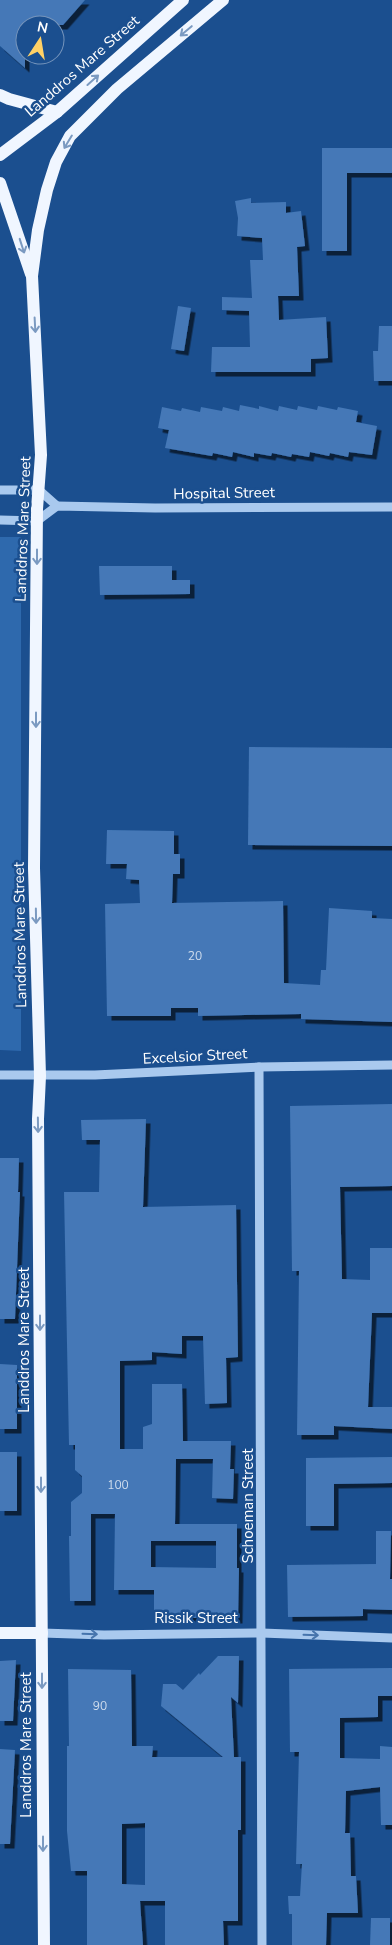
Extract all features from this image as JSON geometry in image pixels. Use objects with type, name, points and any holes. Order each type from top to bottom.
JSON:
[{"type":"main road","name":"Landdros Mare Street","points":[[0,154],[56,112],[183,0]]},
{"type":"main road","name":"Landdros Mare Street","points":[[44,1945],[38,1119],[40,1076],[34,868],[37,521],[41,455],[32,276],[46,190],[56,162],[70,136],[117,89],[223,0]]},
{"type":"main road","points":[[0,94],[8,99],[56,112]]},
{"type":"main road","points":[[0,183],[32,276]]},
{"type":"main road","points":[[0,211],[12,216]]},
{"type":"main road","name":"Rissik Street","points":[[0,1633],[42,1633]]},
{"type":"street","points":[[0,490],[39,490],[57,506],[37,521],[0,520]]},
{"type":"street","name":"Hospital Street","points":[[57,506],[155,508],[392,506]]},
{"type":"street","name":"Excelsior Street","points":[[0,1075],[95,1075],[259,1067],[392,1065]]},
{"type":"street","name":"Schoeman Street","points":[[259,1067],[262,1945]]},
{"type":"street","name":"Rissik Street","points":[[42,1633],[104,1635],[262,1633],[392,1638]]},
{"type":"shaded area","points":[[0,537],[21,537],[21,1051],[0,1050]]},
{"type":"building","points":[[0,0],[85,0],[65,23],[65,15],[15,15],[15,59],[0,46]]},
{"type":"building","points":[[322,148],[392,148],[392,173],[347,173],[347,251],[322,251]]},
{"type":"building","points":[[251,198],[251,203],[286,202],[286,213],[301,211],[305,246],[297,247],[299,296],[278,296],[279,320],[326,317],[328,358],[311,359],[311,372],[211,372],[212,347],[250,347],[249,311],[222,310],[222,297],[252,298],[250,260],[263,260],[262,238],[237,236],[238,218],[235,201]]},
{"type":"building","points":[[178,306],[191,308],[184,351],[171,349]]},
{"type":"building","points":[[379,326],[392,326],[392,381],[374,381],[373,351],[378,351]]},
{"type":"building","points":[[240,405],[259,409],[259,406],[278,411],[279,406],[297,410],[298,406],[317,410],[318,406],[337,410],[338,407],[358,411],[356,422],[377,426],[372,455],[349,452],[348,457],[330,453],[329,456],[310,452],[309,457],[292,454],[291,457],[272,453],[271,456],[254,453],[254,457],[233,452],[232,457],[213,453],[212,456],[165,448],[169,430],[158,428],[162,407],[181,411],[182,408],[200,412],[201,407],[222,411],[223,407],[239,411]]},
{"type":"building","points":[[99,566],[172,566],[172,580],[190,580],[190,594],[100,595]]},
{"type":"building","points":[[249,747],[392,748],[392,846],[248,845]]},
{"type":"building","points":[[107,830],[174,831],[174,854],[180,854],[180,874],[173,874],[172,903],[283,901],[284,983],[320,985],[321,970],[326,970],[329,908],[372,911],[372,918],[392,919],[392,1022],[301,1019],[301,1014],[198,1016],[198,1008],[171,1008],[171,1016],[107,1016],[105,904],[140,903],[139,880],[126,879],[127,864],[106,864]]},
{"type":"building","points":[[392,1104],[392,1186],[340,1187],[342,1279],[370,1280],[370,1248],[392,1248],[392,1313],[372,1313],[368,1407],[392,1407],[392,1429],[334,1426],[334,1435],[297,1435],[299,1271],[292,1271],[290,1106]]},
{"type":"building","points":[[146,1119],[143,1207],[236,1205],[238,1357],[226,1358],[227,1403],[205,1404],[203,1336],[182,1336],[182,1354],[152,1352],[152,1360],[120,1361],[120,1449],[143,1449],[143,1427],[152,1424],[152,1384],[182,1384],[183,1441],[231,1441],[230,1469],[234,1469],[233,1499],[212,1498],[213,1459],[176,1459],[175,1524],[237,1524],[237,1568],[239,1568],[238,1619],[154,1617],[154,1590],[114,1590],[115,1514],[91,1514],[91,1601],[70,1601],[69,1536],[71,1536],[71,1502],[82,1493],[82,1476],[75,1470],[75,1445],[69,1445],[64,1192],[99,1192],[100,1140],[82,1140],[81,1120]],"holes":[[[151,1541],[216,1541],[216,1568],[151,1567]]]},
{"type":"building","points":[[0,1158],[19,1158],[18,1192],[20,1192],[15,1319],[0,1319]]},
{"type":"building","points":[[0,1364],[17,1365],[17,1429],[0,1429]]},
{"type":"building","points":[[0,1452],[17,1452],[17,1511],[0,1511]]},
{"type":"building","points":[[392,1457],[392,1483],[334,1484],[334,1526],[306,1526],[306,1458]]},
{"type":"building","points":[[376,1531],[391,1531],[390,1579],[392,1579],[392,1610],[363,1609],[363,1616],[288,1617],[287,1565],[376,1564]]},
{"type":"building","points":[[218,1656],[239,1656],[238,1703],[231,1697],[234,1757],[241,1757],[241,1830],[238,1830],[238,1921],[223,1921],[224,1945],[165,1945],[165,1901],[140,1901],[143,1945],[87,1945],[87,1871],[71,1871],[67,1831],[68,1669],[131,1670],[132,1746],[153,1746],[152,1757],[223,1757],[161,1706],[163,1684],[176,1684],[183,1690],[199,1673],[200,1675]],"holes":[[[145,1823],[145,1885],[122,1884],[122,1824]]]},
{"type":"building","points":[[16,1660],[13,1721],[0,1721],[0,1661]]},
{"type":"building","points":[[392,1668],[392,1696],[378,1696],[378,1717],[340,1718],[340,1758],[380,1759],[380,1746],[392,1747],[392,1825],[381,1825],[380,1787],[346,1791],[345,1833],[350,1833],[351,1876],[356,1876],[358,1913],[327,1913],[326,1945],[292,1945],[292,1914],[289,1914],[288,1896],[300,1896],[302,1864],[296,1864],[299,1752],[290,1752],[289,1669]]},
{"type":"building","points":[[0,1749],[15,1750],[10,1844],[0,1844]]},
{"type":"building","points":[[371,1918],[390,1918],[390,1945],[370,1945]]}]
